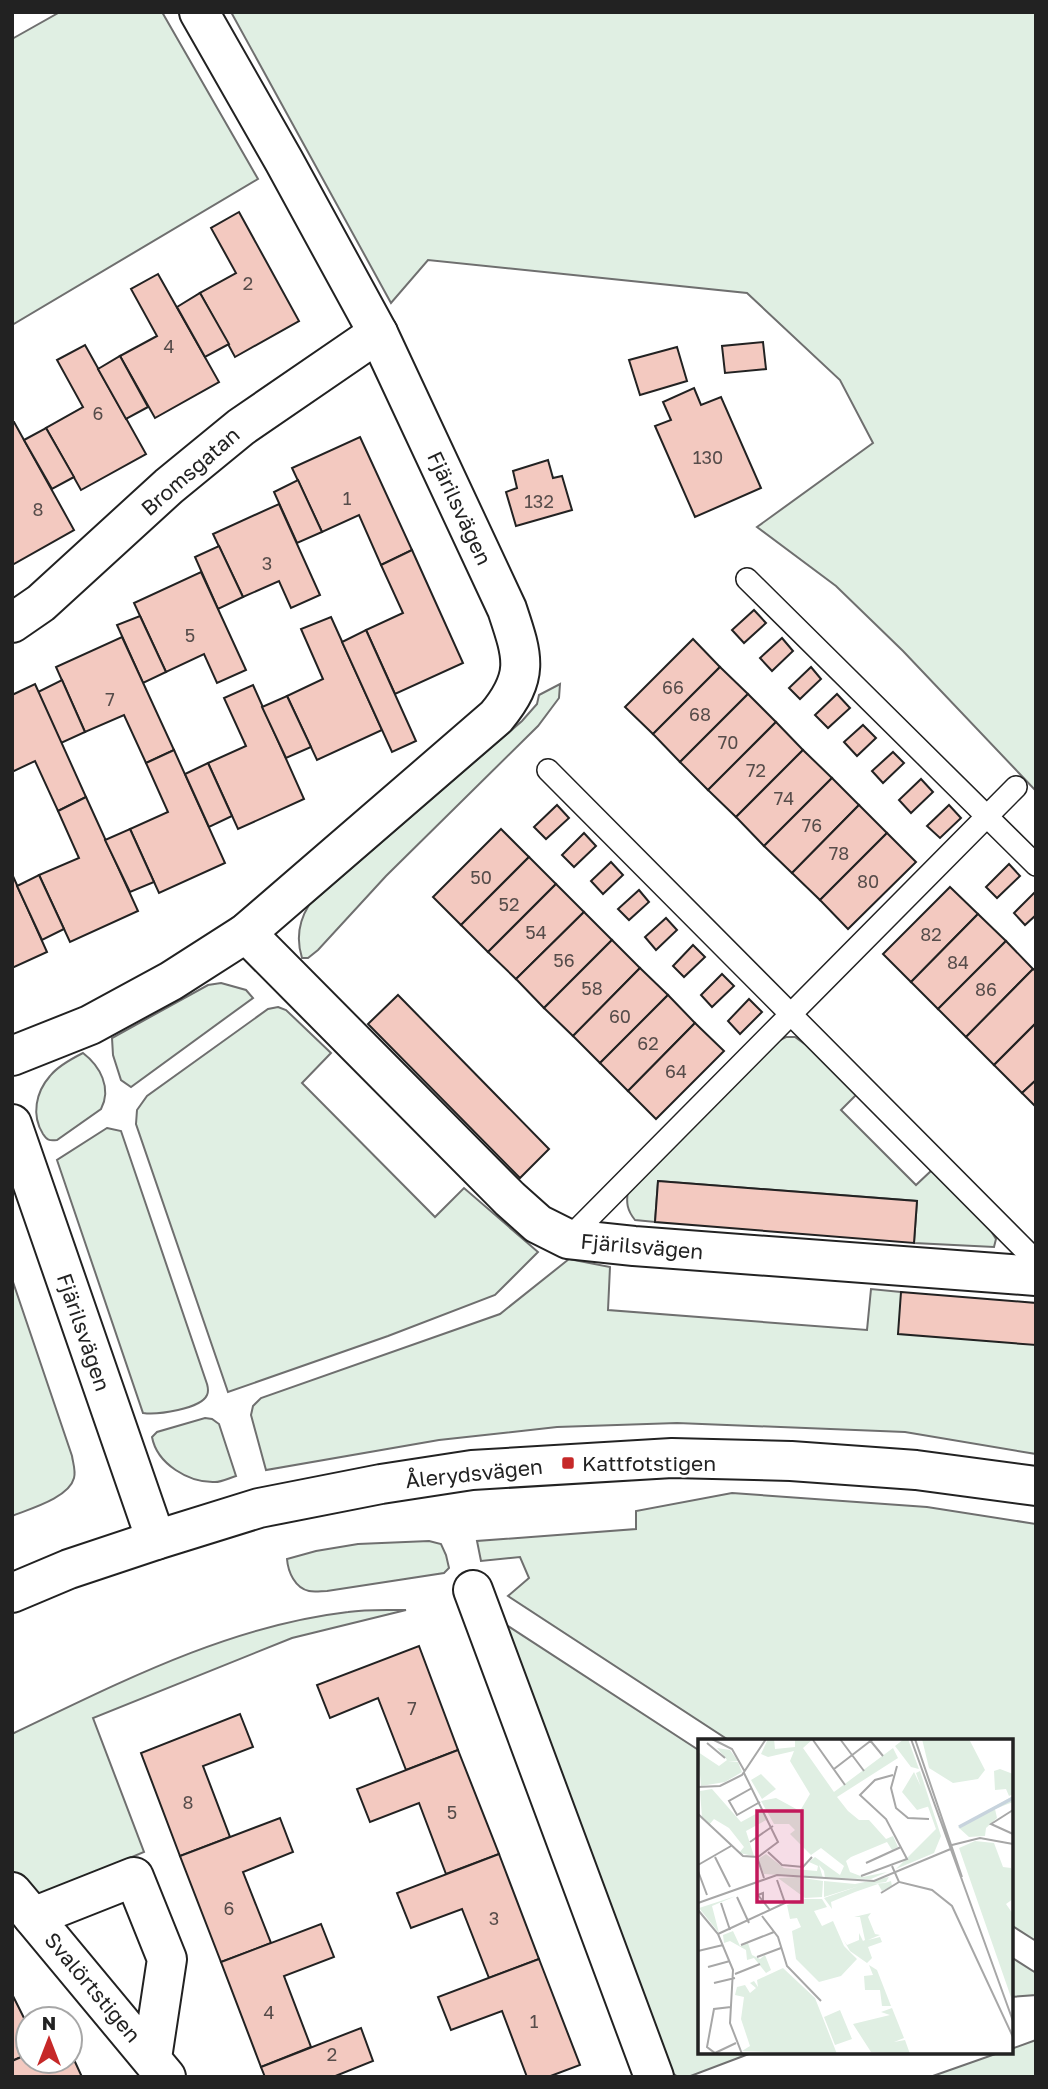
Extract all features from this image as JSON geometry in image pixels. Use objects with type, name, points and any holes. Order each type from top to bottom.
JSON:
[{"type":"street","name":"Fjärilsvägen","points":[[12,1056],[90,1025],[171,981],[246,933],[496,717],[511,699],[521,676],[521,655],[507,608],[378,333],[200,12]]},
{"type":"street","name":"Bromsgatan","points":[[12,623],[41,603],[169,486],[241,427],[378,333]]},
{"type":"street","name":"Fjärilsvägen","points":[[246,933],[510,1199],[538,1224],[569,1239],[1036,1276]]},
{"type":"street","name":"Fjärilsvägen","points":[[12,1124],[156,1540]]},
{"type":"street","name":"Ålerydsvägen","points":[[12,1593],[69,1569],[260,1508],[381,1484],[472,1470],[672,1458],[791,1461],[916,1470],[1036,1486]]},
{"type":"street","points":[[473,1590],[654,2077]]},
{"type":"street","name":"Svalörtstigen","points":[[134,1877],[167,1959],[159,2067],[23,1904],[134,1877]]},
{"type":"lane","points":[[747,579],[1036,865]]},
{"type":"lane","points":[[548,770],[1036,1261]]},
{"type":"lane","points":[[569,1239],[1016,787]]},
{"type":"green space","points":[[60,12],[162,12],[258,179],[12,325],[12,39]]},
{"type":"green space","points":[[231,12],[1036,12],[1036,791],[903,651],[836,586],[757,527],[873,443],[840,380],[747,293],[428,260],[391,303]]},
{"type":"green space","points":[[560,684],[559,698],[538,726],[386,876],[318,950],[308,958],[302,958],[300,930],[309,905],[522,721],[537,704],[539,695]]},
{"type":"green space","points":[[221,983],[246,990],[253,998],[131,1087],[121,1080],[113,1055],[112,1038],[208,985]]},
{"type":"green space","points":[[278,1007],[286,1010],[331,1053],[302,1083],[435,1217],[464,1188],[538,1252],[495,1295],[228,1392],[136,1124],[137,1110],[147,1096],[268,1009]]},
{"type":"green space","points":[[795,1037],[806,1045],[856,1095],[841,1110],[916,1185],[932,1170],[991,1231],[996,1239],[994,1247],[914,1243],[917,1201],[658,1181],[655,1222],[635,1220],[628,1206],[628,1190],[778,1041]]},
{"type":"green space","points":[[83,1053],[95,1064],[103,1078],[105,1093],[101,1109],[57,1140],[48,1140],[37,1119],[38,1096],[45,1082],[57,1069]]},
{"type":"green space","points":[[107,1128],[121,1131],[207,1384],[208,1392],[203,1400],[188,1407],[168,1412],[143,1413],[57,1160]]},
{"type":"green space","points":[[569,1259],[610,1267],[608,1310],[867,1330],[871,1289],[901,1292],[1036,1345],[1036,1454],[905,1432],[677,1423],[557,1427],[439,1440],[266,1470],[251,1415],[253,1406],[261,1398],[500,1314]]},
{"type":"green space","points":[[12,1279],[72,1456],[75,1473],[71,1485],[57,1497],[12,1516]]},
{"type":"green space","points":[[205,1418],[219,1424],[236,1476],[218,1482],[195,1479],[167,1463],[155,1447],[152,1437],[157,1432]]},
{"type":"green space","points":[[732,1493],[927,1507],[1036,1524],[1036,1941],[1013,1926],[1013,1739],[727,1739],[508,1596],[529,1578],[520,1557],[481,1561],[477,1541],[636,1529],[636,1511]]},
{"type":"green space","points":[[429,1541],[441,1544],[449,1568],[444,1573],[327,1591],[309,1591],[300,1587],[291,1574],[287,1559],[358,1544]]},
{"type":"green space","points":[[370,1610],[406,1610],[292,1638],[93,1718],[144,1852],[27,1901],[12,1882],[12,1734],[93,1695],[217,1643],[303,1619]]},
{"type":"green space","points":[[491,1615],[698,1750],[698,2054],[749,2054],[688,2077],[678,2077],[671,2072]]},
{"type":"green space","points":[[1013,1958],[1036,1973],[1036,1995],[1013,1997]]},
{"type":"green space","points":[[1036,2040],[1036,2077],[930,2077],[995,2054],[1013,2054],[1013,2048]]},
{"type":"building","points":[[239,212],[299,321],[235,357],[200,293],[236,273],[211,228]]},
{"type":"building","points":[[158,274],[219,382],[155,418],[120,356],[157,336],[131,289]]},
{"type":"building","points":[[200,293],[229,344],[205,357],[177,307]]},
{"type":"building","points":[[763,342],[766,369],[725,373],[722,346]]},
{"type":"building","points":[[85,345],[146,454],[81,490],[46,428],[83,407],[57,360]]},
{"type":"building","points":[[677,347],[687,381],[640,395],[629,360]]},
{"type":"building","points":[[120,356],[148,407],[126,419],[98,369]]},
{"type":"building","points":[[694,388],[701,405],[721,397],[761,488],[695,517],[655,426],[671,420],[663,402]]},
{"type":"building","points":[[12,422],[74,530],[12,565]]},
{"type":"building","points":[[46,428],[74,477],[52,489],[24,440]]},
{"type":"building","points":[[360,437],[412,550],[381,565],[359,515],[322,532],[292,468]]},
{"type":"building","points":[[548,460],[553,478],[562,476],[572,510],[516,526],[506,492],[517,488],[513,471]]},
{"type":"building","points":[[298,480],[322,532],[297,543],[274,492]]},
{"type":"building","points":[[279,504],[320,595],[291,608],[279,581],[243,597],[213,534]]},
{"type":"building","points":[[219,546],[243,597],[218,609],[195,557]]},
{"type":"building","points":[[412,550],[463,663],[395,694],[366,630],[403,613],[381,565]]},
{"type":"building","points":[[201,572],[246,670],[217,683],[204,654],[166,672],[134,603]]},
{"type":"building","points":[[754,610],[766,623],[744,643],[732,630]]},
{"type":"building","points":[[140,616],[166,672],[143,683],[117,625]]},
{"type":"building","points":[[331,617],[382,730],[317,760],[287,696],[323,679],[301,629]]},
{"type":"building","points":[[366,630],[416,741],[392,752],[342,642]]},
{"type":"building","points":[[122,637],[174,750],[146,763],[124,715],[85,732],[56,667]]},
{"type":"building","points":[[782,638],[793,651],[772,671],[760,658]]},
{"type":"building","points":[[693,639],[720,667],[653,734],[625,707]]},
{"type":"building","points":[[720,667],[748,694],[680,762],[653,734]]},
{"type":"building","points":[[811,667],[821,679],[800,699],[789,688]]},
{"type":"building","points":[[62,680],[85,732],[61,743],[38,692]]},
{"type":"building","points":[[35,684],[86,797],[58,811],[35,761],[12,772],[12,695]]},
{"type":"building","points":[[253,685],[304,799],[238,829],[208,763],[246,746],[224,698]]},
{"type":"building","points":[[748,694],[776,722],[708,790],[680,762]]},
{"type":"building","points":[[837,694],[850,708],[828,728],[815,715]]},
{"type":"building","points":[[287,696],[311,747],[286,758],[262,707]]},
{"type":"building","points":[[776,722],[803,750],[736,817],[708,790]]},
{"type":"building","points":[[863,725],[876,738],[857,756],[844,742]]},
{"type":"building","points":[[174,750],[225,863],[159,893],[130,829],[168,812],[146,763]]},
{"type":"building","points":[[803,750],[832,778],[764,846],[736,817]]},
{"type":"building","points":[[893,752],[904,763],[883,783],[872,771]]},
{"type":"building","points":[[208,763],[232,816],[209,827],[185,774]]},
{"type":"building","points":[[832,778],[859,805],[792,873],[764,846]]},
{"type":"building","points":[[921,779],[933,792],[911,813],[899,800]]},
{"type":"building","points":[[86,797],[138,911],[70,942],[39,875],[79,858],[58,811]]},
{"type":"building","points":[[557,805],[569,818],[546,839],[534,827]]},
{"type":"building","points":[[859,805],[887,833],[820,900],[792,873]]},
{"type":"building","points":[[949,805],[961,818],[940,838],[927,826]]},
{"type":"building","points":[[130,829],[154,882],[130,892],[105,840]]},
{"type":"building","points":[[501,829],[529,857],[461,925],[433,897]]},
{"type":"building","points":[[584,833],[596,846],[574,867],[562,855]]},
{"type":"building","points":[[887,833],[916,862],[848,929],[820,900]]},
{"type":"building","points":[[529,857],[556,884],[488,952],[461,925]]},
{"type":"building","points":[[611,862],[623,875],[603,894],[591,881]]},
{"type":"building","points":[[1009,864],[1020,876],[997,898],[986,887]]},
{"type":"building","points":[[12,874],[47,952],[12,968]]},
{"type":"building","points":[[39,875],[64,929],[42,940],[17,886]]},
{"type":"building","points":[[556,884],[584,912],[516,979],[488,952]]},
{"type":"building","points":[[950,887],[978,914],[911,982],[883,954]]},
{"type":"building","points":[[639,890],[649,902],[629,920],[618,909]]},
{"type":"building","points":[[1035,892],[1036,915],[1025,925],[1014,913]]},
{"type":"building","points":[[584,912],[612,940],[544,1008],[516,979]]},
{"type":"building","points":[[978,914],[1006,941],[938,1009],[911,982]]},
{"type":"building","points":[[666,918],[677,930],[656,950],[645,937]]},
{"type":"building","points":[[612,940],[640,968],[573,1036],[544,1008]]},
{"type":"building","points":[[1006,941],[1033,969],[966,1037],[938,1009]]},
{"type":"building","points":[[693,945],[705,957],[684,977],[673,966]]},
{"type":"building","points":[[640,968],[668,995],[600,1063],[573,1036]]},
{"type":"building","points":[[1033,969],[1036,971],[1036,1023],[994,1065],[966,1037]]},
{"type":"building","points":[[722,974],[734,986],[712,1007],[701,995]]},
{"type":"building","points":[[398,995],[549,1149],[520,1178],[368,1024]]},
{"type":"building","points":[[668,995],[695,1023],[628,1091],[600,1063]]},
{"type":"building","points":[[749,999],[762,1012],[740,1034],[728,1021]]},
{"type":"building","points":[[695,1023],[724,1051],[656,1119],[628,1091]]},
{"type":"building","points":[[1036,1023],[1036,1080],[1022,1093],[994,1065]]},
{"type":"building","points":[[1036,1080],[1036,1107],[1022,1093]]},
{"type":"building","points":[[658,1181],[917,1201],[914,1243],[655,1222]]},
{"type":"building","points":[[901,1292],[1036,1303],[1036,1345],[898,1334]]},
{"type":"building","points":[[419,1646],[458,1750],[406,1770],[378,1698],[330,1718],[317,1685]]},
{"type":"building","points":[[240,1714],[253,1747],[203,1766],[230,1837],[180,1856],[141,1753]]},
{"type":"building","points":[[458,1750],[499,1854],[446,1874],[419,1803],[370,1822],[357,1789]]},
{"type":"building","points":[[280,1818],[293,1852],[243,1872],[271,1943],[221,1962],[180,1856]]},
{"type":"building","points":[[499,1854],[539,1959],[489,1978],[462,1909],[411,1928],[397,1893]]},
{"type":"building","points":[[321,1924],[334,1957],[284,1976],[311,2047],[261,2067],[221,1962]]},
{"type":"building","points":[[539,1959],[580,2065],[548,2077],[527,2077],[502,2011],[451,2030],[438,1997]]},
{"type":"building","points":[[12,1994],[18,2005],[14,2005],[12,2061]]},
{"type":"building","points":[[361,2028],[373,2061],[333,2077],[265,2077],[261,2067]]},
{"type":"building","points":[[14,2060],[14,2075],[82,2077],[12,2077]]},
{"type":"place","name":"Kattfotstigen","points":[[568,1463]]}]
